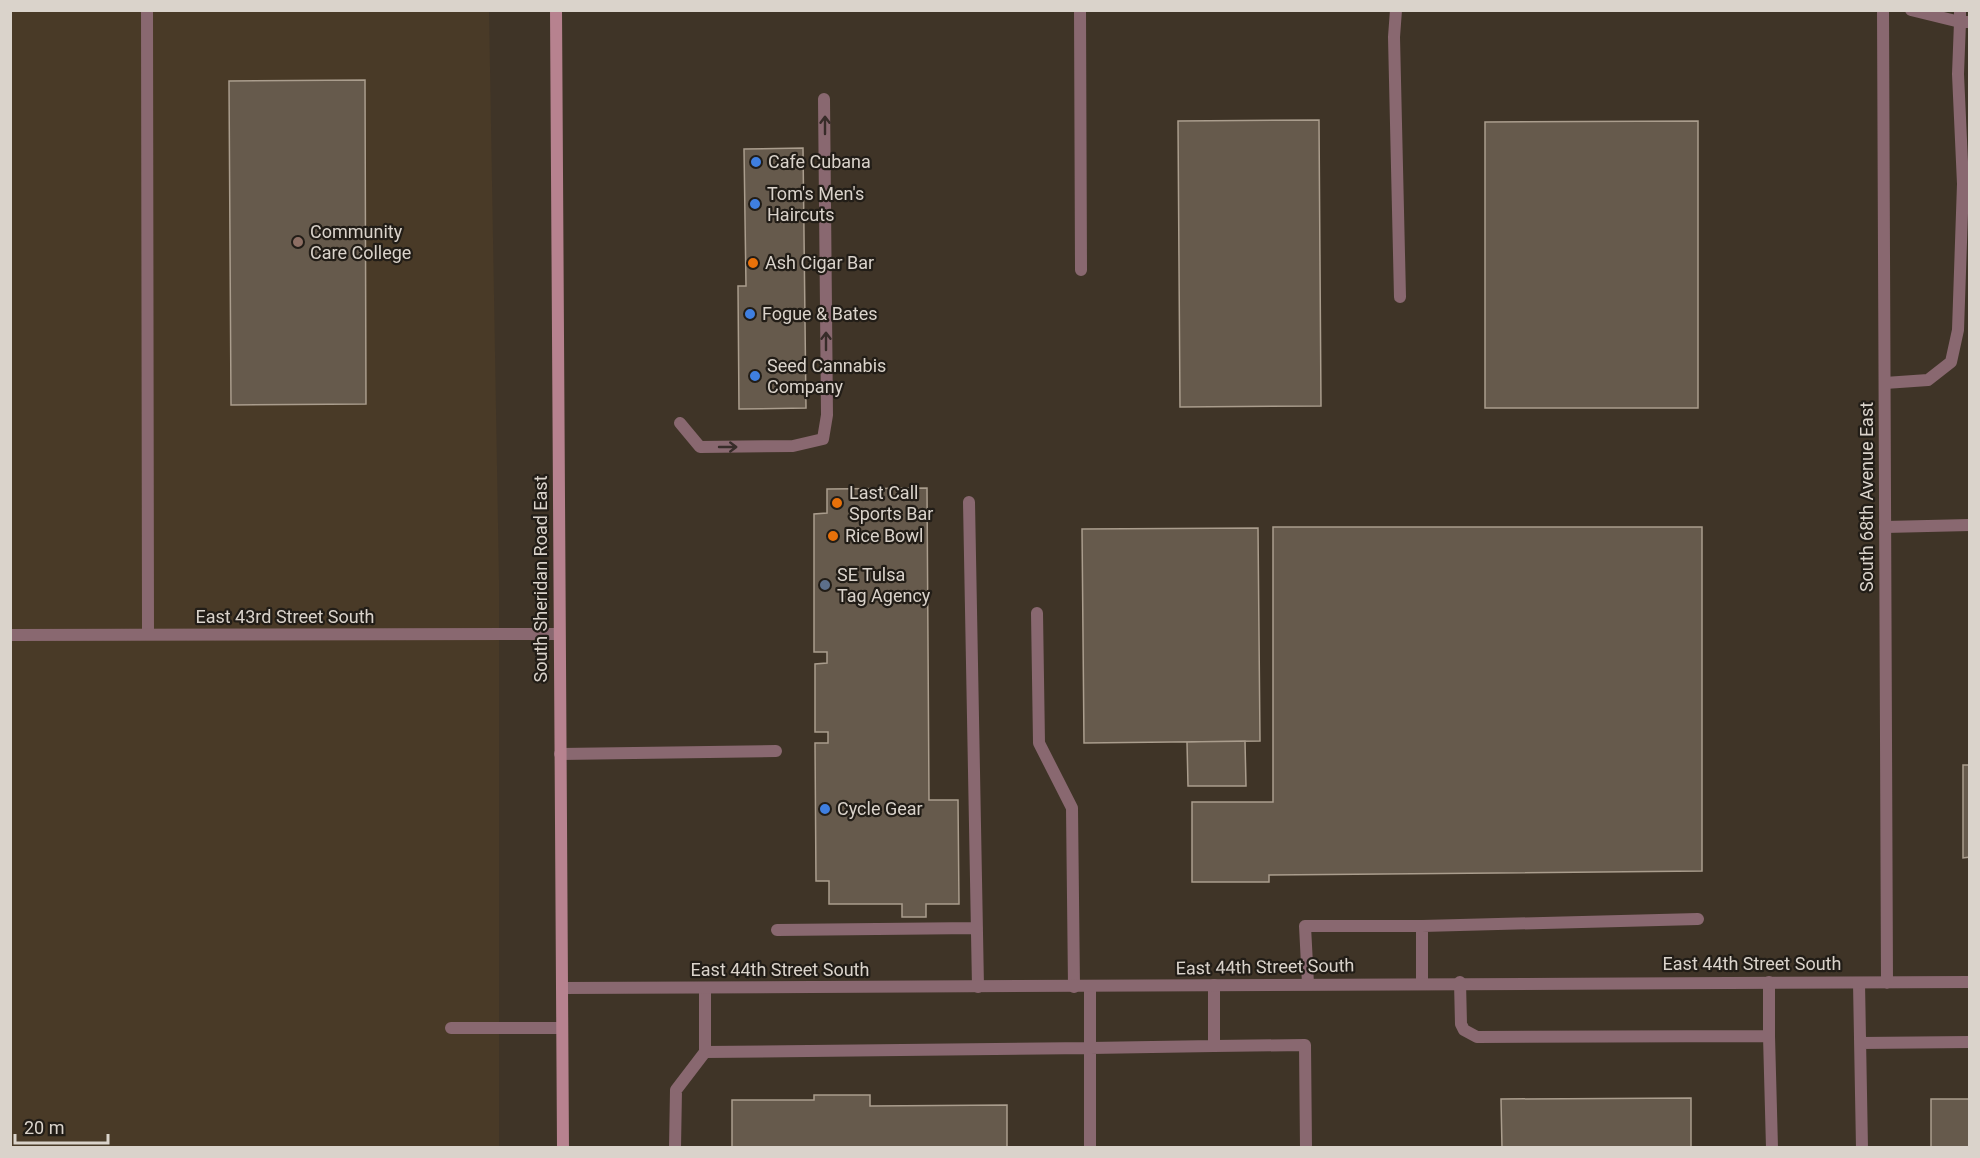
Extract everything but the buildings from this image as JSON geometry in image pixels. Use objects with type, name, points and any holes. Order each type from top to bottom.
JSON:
[{"type":"main road","name":"South Sheridan Road East","points":[[556,10],[563,1148]]},
{"type":"street","points":[[147,10],[148,634]]},
{"type":"street","points":[[1080,10],[1081,270]]},
{"type":"street","points":[[1396,10],[1394,37],[1400,297]]},
{"type":"street","name":"South 68th Avenue East","points":[[1883,10],[1887,983]]},
{"type":"street","points":[[1885,383],[1928,380],[1951,362],[1958,330],[1963,184],[1958,74],[1963,18],[1911,10]]},
{"type":"street","points":[[680,423],[700,447],[793,446],[823,439],[827,414],[825,99]]},
{"type":"street","points":[[969,502],[978,987]]},
{"type":"street","points":[[1885,527],[1970,525]]},
{"type":"street","points":[[1037,614],[1039,743],[1072,808],[1074,987]]},
{"type":"street","name":"East 43rd Street South","points":[[10,635],[559,634]]},
{"type":"street","points":[[560,754],[776,751]]},
{"type":"street","points":[[1308,984],[1305,926],[1422,926],[1698,919]]},
{"type":"street","points":[[1422,926],[1422,983]]},
{"type":"street","points":[[777,930],[977,928]]},
{"type":"street","points":[[1460,982],[1461,1024],[1464,1030],[1477,1037],[1769,1036]]},
{"type":"street","name":"East 44th Street South","points":[[562,988],[1090,987],[1460,982],[1970,982]]},
{"type":"street","points":[[1769,982],[1772,1148]]},
{"type":"street","points":[[1859,983],[1862,1148]]},
{"type":"street","points":[[1214,985],[1214,1046]]},
{"type":"street","points":[[1090,987],[1090,1148]]},
{"type":"street","points":[[675,1148],[676,1090],[705,1052],[705,988]]},
{"type":"street","points":[[451,1028],[562,1029]]},
{"type":"street","points":[[1861,1042],[1970,1042]]},
{"type":"street","points":[[705,1052],[1305,1045],[1306,1148]]},
{"type":"shaded area","points":[[10,11],[489,11],[499,581],[499,1147],[11,1147]]},
{"type":"place","name":"Cafe Cubana","points":[[756,162]]},
{"type":"place","name":"Tom's Men's Haircuts","points":[[755,204]]},
{"type":"place","name":"Community Care College","points":[[298,242]]},
{"type":"place","name":"Ash Cigar Bar","points":[[753,263]]},
{"type":"place","name":"Fogue & Bates","points":[[750,314]]},
{"type":"place","name":"Seed Cannabis Company","points":[[755,376]]},
{"type":"place","name":"Last Call Sports Bar","points":[[837,503]]},
{"type":"place","name":"Rice Bowl","points":[[833,536]]},
{"type":"place","name":"SE Tulsa Tag Agency","points":[[825,585]]},
{"type":"place","name":"Cycle Gear","points":[[825,809]]}]
